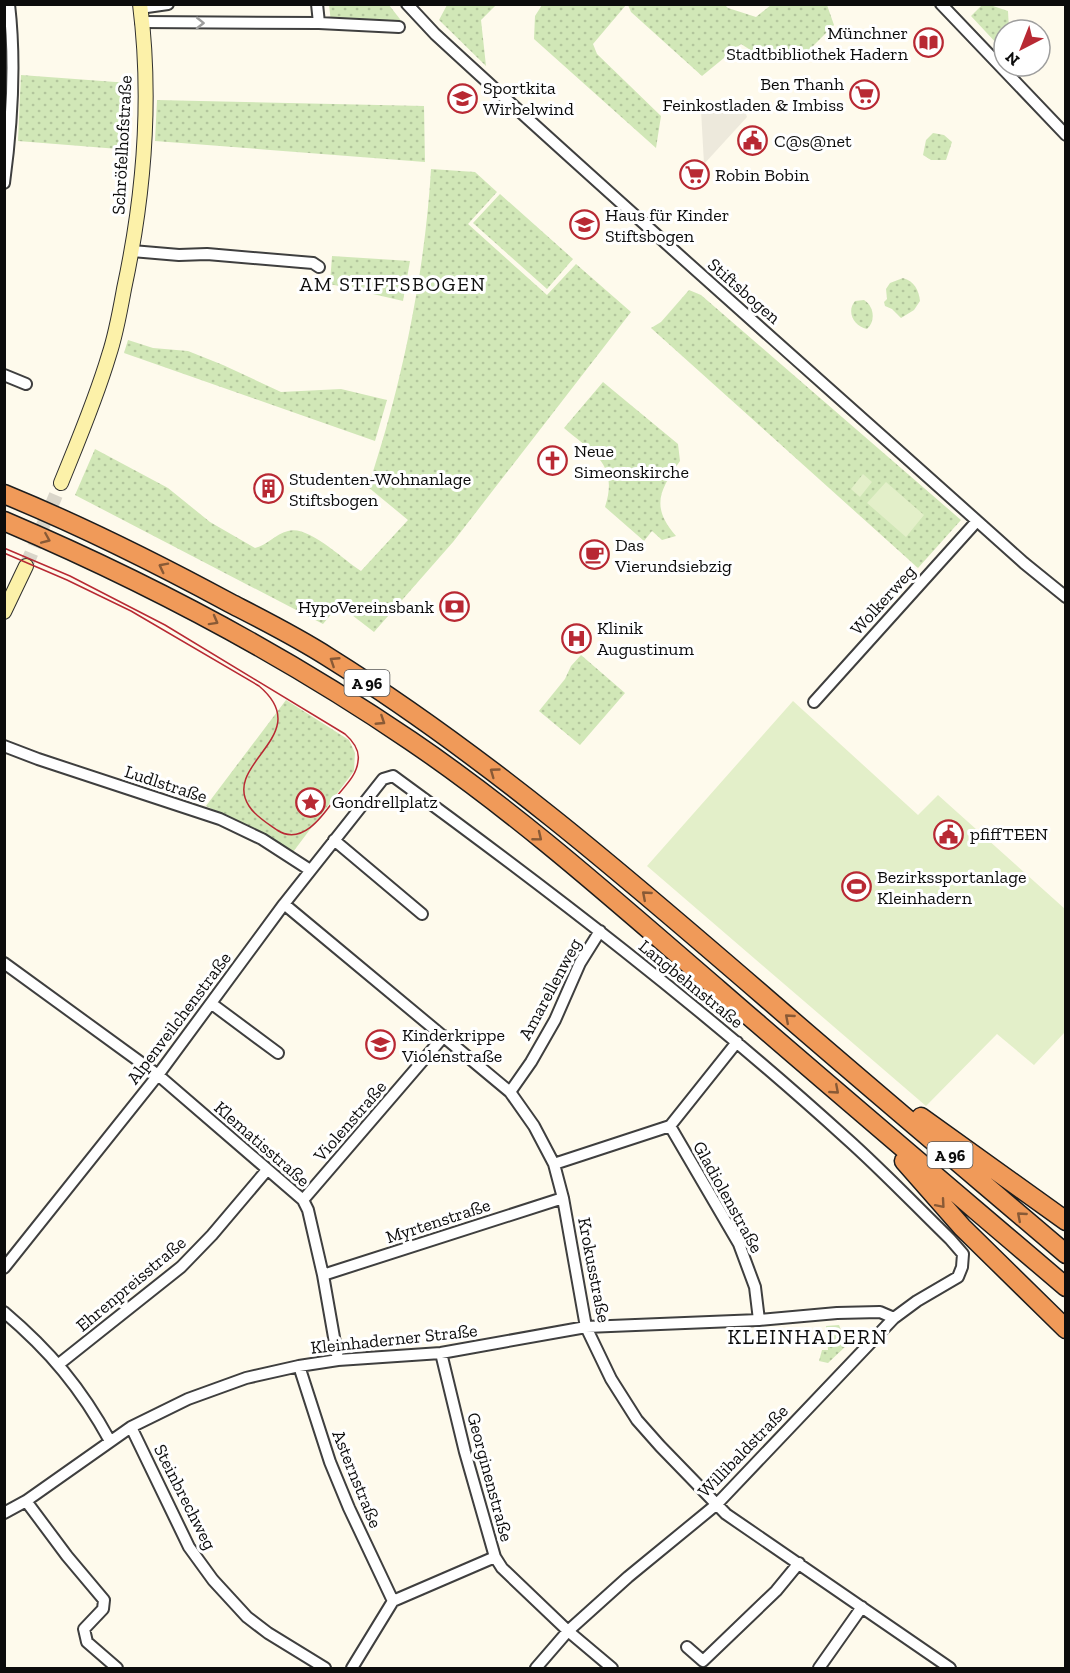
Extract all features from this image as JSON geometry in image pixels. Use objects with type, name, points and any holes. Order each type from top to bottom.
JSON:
[{"type":"highway","name":"A 96","points":[[4,494],[64,519],[161,566],[248,612],[326,656],[421,718],[516,788],[604,859],[1065,1254]]},
{"type":"highway","name":"A 96","points":[[4,521],[87,556],[167,595],[316,679],[413,742],[502,808],[582,872],[1065,1287]]},
{"type":"highway","points":[[834,1057],[1065,1221]]},
{"type":"highway","points":[[861,1112],[962,1227],[1065,1329]]},
{"type":"street","points":[[4,183],[11,129],[12,49],[9,4]]},
{"type":"street","points":[[140,11],[168,4]]},
{"type":"street","points":[[317,4],[319,23]]},
{"type":"street","name":"Stiftsbogen","points":[[407,4],[435,34],[601,186],[1065,597]]},
{"type":"street","points":[[941,4],[1065,135]]},
{"type":"street","points":[[140,11],[399,27]]},
{"type":"street","name":"Schröfelhofstraße","points":[[61,483],[90,411],[109,354],[135,234],[145,123],[140,11]]},
{"type":"street","points":[[132,251],[179,255],[207,254],[313,263],[319,267]]},
{"type":"street","points":[[4,375],[26,384]]},
{"type":"street","name":"Wolkerweg","points":[[814,702],[977,521]]},
{"type":"street","points":[[4,612],[26,566]]},
{"type":"street","name":"Ludlstraße","points":[[4,746],[220,819],[262,839],[310,870]]},
{"type":"street","name":"Langbehnstraße","points":[[377,786],[383,779],[393,776],[501,854],[600,931],[737,1042],[848,1139],[963,1254]]},
{"type":"street","name":"Alpenveilchenstraße","points":[[4,1268],[158,1075],[284,904],[377,786]]},
{"type":"street","points":[[334,840],[422,914]]},
{"type":"street","name":"Krokusstraße","points":[[284,904],[510,1092],[534,1126],[554,1164],[563,1198],[586,1327],[611,1379],[637,1420],[726,1514],[950,1668]]},
{"type":"street","name":"Amarellenweg","points":[[510,1092],[531,1062],[555,1020],[580,963],[600,931]]},
{"type":"street","name":"Klematisstraße","points":[[4,963],[158,1075],[303,1200],[308,1210],[323,1275],[338,1360]]},
{"type":"street","points":[[212,1004],[278,1053]]},
{"type":"street","name":"Violenstraße","points":[[303,1200],[444,1036]]},
{"type":"street","points":[[554,1164],[670,1126],[737,1042]]},
{"type":"street","name":"Gladiolenstraße","points":[[670,1126],[739,1244],[755,1287],[759,1320]]},
{"type":"street","name":"Ehrenpreisstraße","points":[[59,1364],[181,1267],[212,1235],[267,1170]]},
{"type":"street","name":"Myrtenstraße","points":[[323,1275],[563,1198]]},
{"type":"street","name":"Willibaldstraße","points":[[536,1668],[568,1631],[628,1577],[717,1504],[894,1318],[917,1301],[958,1277],[963,1254]]},
{"type":"street","points":[[4,1312],[59,1364],[91,1406],[110,1441]]},
{"type":"street","name":"Kleinhaderner Straße","points":[[4,1513],[26,1501],[131,1427],[188,1399],[246,1378],[298,1366],[338,1360],[441,1353],[586,1327],[759,1320],[837,1313],[880,1312],[894,1318]]},
{"type":"street","name":"Georginenstraße","points":[[441,1353],[465,1452],[495,1557],[502,1568],[568,1631],[612,1668]]},
{"type":"street","name":"Asternstraße","points":[[298,1366],[348,1508],[393,1601]]},
{"type":"street","name":"Steinbrechweg","points":[[131,1427],[189,1547],[213,1580],[247,1617],[268,1633],[325,1668]]},
{"type":"street","points":[[26,1501],[67,1556],[104,1600],[103,1609],[84,1629],[87,1642],[117,1668]]},
{"type":"street","points":[[352,1668],[393,1601],[495,1557]]},
{"type":"street","points":[[687,1647],[703,1661],[776,1591],[799,1563]]},
{"type":"street","points":[[819,1668],[862,1607]]},
{"type":"green space","points":[[329,5],[389,5],[403,23],[331,22]]},
{"type":"green space","points":[[447,5],[496,5],[481,20],[486,66],[439,20]]},
{"type":"green space","points":[[542,5],[626,5],[593,44],[597,54],[661,116],[656,148],[534,39],[535,16]]},
{"type":"green space","points":[[628,5],[725,5],[756,17],[771,5],[827,5],[834,25],[804,55],[763,58],[741,44],[702,76],[631,12]]},
{"type":"green space","points":[[982,5],[990,5],[1008,11],[1008,18],[992,18],[992,38],[971,16]]},
{"type":"green space","points":[[21,75],[129,83],[131,150],[18,141]]},
{"type":"green space","points":[[157,100],[424,106],[425,162],[155,141]]},
{"type":"green space","points":[[933,133],[944,135],[952,142],[946,160],[931,160],[923,155],[926,140]]},
{"type":"green space","points":[[431,169],[475,172],[497,192],[468,224],[547,295],[576,264],[631,312],[453,542],[374,632],[339,605],[323,624],[75,495],[95,449],[168,488],[210,522],[255,548],[283,532],[306,533],[361,571],[408,520],[368,487],[391,411],[410,330],[423,249]]},
{"type":"green space","points":[[500,194],[573,259],[547,289],[473,223]]},
{"type":"green space","points":[[332,256],[410,261],[403,301],[330,284]]},
{"type":"green space","points":[[903,278],[915,287],[920,301],[914,310],[901,318],[885,306],[884,302],[887,299],[886,289],[890,283]]},
{"type":"green space","points":[[689,290],[701,295],[961,520],[918,568],[651,328],[661,322]]},
{"type":"green space","points":[[864,300],[870,306],[873,314],[872,322],[867,329],[858,325],[851,314],[855,301]]},
{"type":"green space","points":[[128,340],[153,348],[188,351],[281,392],[341,389],[387,400],[375,441],[124,353]]},
{"type":"green space","points":[[603,382],[678,444],[680,461],[667,481],[661,498],[663,516],[676,536],[662,540],[652,531],[644,541],[605,507],[609,480],[606,470],[593,453],[564,428]]},
{"type":"green space","points":[[863,474],[872,482],[860,497],[851,489]]},
{"type":"green space","points":[[886,482],[924,515],[906,537],[867,503]]},
{"type":"green space","points":[[581,655],[625,693],[580,745],[539,711]]},
{"type":"green space","points":[[286,700],[349,740],[355,753],[354,771],[293,852],[260,832],[206,806]]},
{"type":"green space","name":"Bezirkssportanlage Kleinhadern","points":[[793,701],[918,815],[938,795],[1065,909],[1065,1032],[1034,1065],[997,1034],[926,1106],[647,866]]},
{"type":"green space","points":[[839,1325],[847,1345],[828,1363],[819,1361],[822,1350],[828,1350],[826,1326]]},
{"type":"shaded area","points":[[744,108],[747,117],[704,164],[701,110]]},
{"type":"tunnel","points":[[26,566],[61,483]]},
{"type":"tram line","points":[[4,548],[70,576],[165,625],[345,734],[358,753],[353,776],[312,826],[296,834],[287,834],[277,830],[252,810],[244,791],[247,776],[274,734],[278,719],[274,703],[259,686],[131,611],[4,553]]},
{"type":"place","name":"Münchner Stadtbibliothek Hadern","points":[[929,43]]},
{"type":"place","name":"Ben Thanh Feinkostladen & Imbiss","points":[[865,94]]},
{"type":"place","name":"Sportkita Wirbelwind","points":[[462,98]]},
{"type":"place","name":"C@s@net","points":[[753,141]]},
{"type":"place","name":"Robin Bobin","points":[[694,175]]},
{"type":"place","name":"Haus für Kinder Stiftsbogen","points":[[584,225]]},
{"type":"place","name":"Neue Simeonskirche","points":[[553,461]]},
{"type":"place","name":"Studenten-Wohnanlage Stiftsbogen","points":[[268,489]]},
{"type":"place","name":"Das Vierundsiebzig","points":[[594,555]]},
{"type":"place","name":"HypoVereinsbank","points":[[455,607]]},
{"type":"place","name":"Klinik Augustinum","points":[[576,638]]},
{"type":"place","name":"Gondrellplatz","points":[[311,802]]},
{"type":"place","name":"pfiffTEEN","points":[[949,834]]},
{"type":"place","name":"Bezirkssportanlage Kleinhadern","points":[[856,887]]},
{"type":"place","name":"Kinderkrippe Violenstraße","points":[[381,1045]]},
{"type":"district","name":"AM STIFTSBOGEN","points":[[393,284]]},
{"type":"district","name":"KLEINHADERN","points":[[808,1336]]}]
